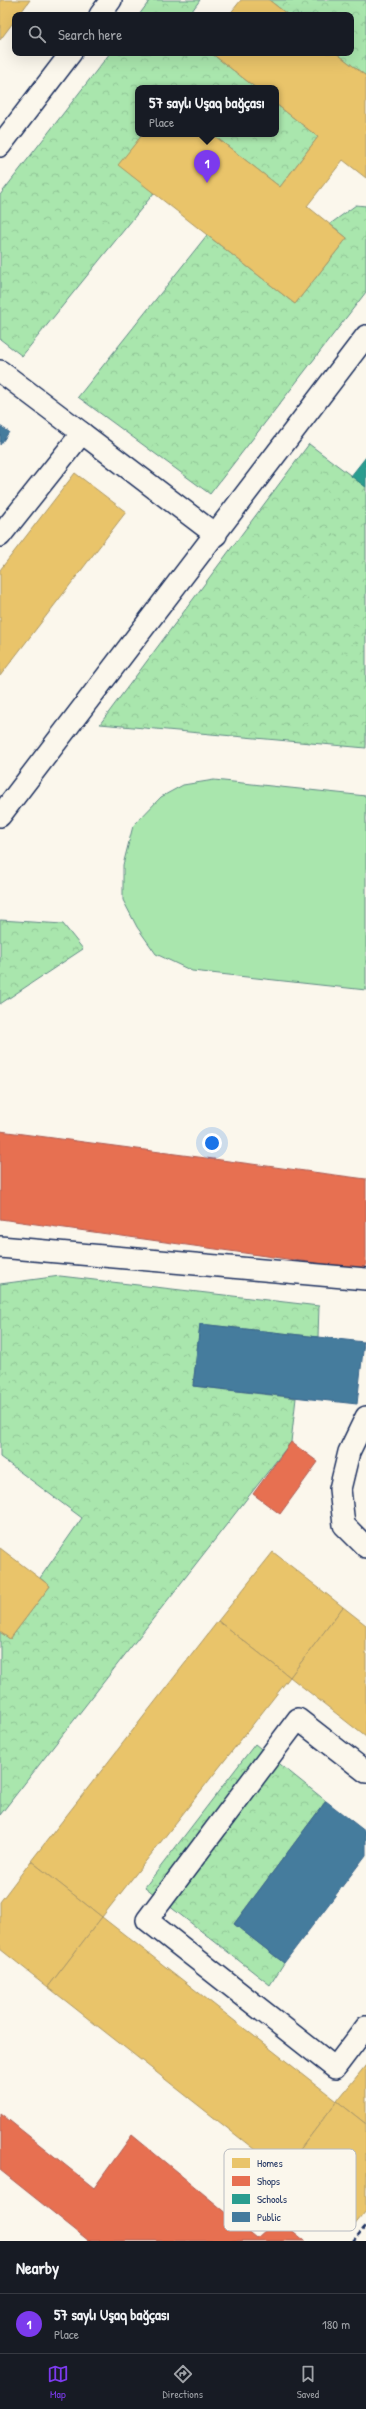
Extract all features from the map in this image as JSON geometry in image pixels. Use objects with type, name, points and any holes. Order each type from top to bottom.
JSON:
[{"type":"lane","points":[[102,12],[111,0]]},
{"type":"lane","points":[[0,146],[69,56]]},
{"type":"lane","points":[[0,816],[216,535],[366,336]]},
{"type":"lane","points":[[0,371],[216,535]]},
{"type":"lane","points":[[0,536],[82,433]]},
{"type":"lane","points":[[0,1247],[366,1279]]},
{"type":"lane","points":[[366,1417],[348,1452],[340,1489],[344,1525],[366,1546]]},
{"type":"lane","points":[[366,1772],[298,1720],[147,1920],[334,2068],[366,2028]]},
{"type":"path","points":[[353,2241],[366,2226]]},
{"type":"green space","points":[[150,0],[200,0],[191,12],[141,12]]},
{"type":"green space","points":[[269,0],[366,0],[366,76],[340,56],[354,56],[354,12],[284,12]]},
{"type":"green space","points":[[108,56],[215,56],[252,85],[135,85],[135,137],[141,137],[119,165],[154,193],[22,356],[0,339],[0,195]]},
{"type":"green space","points":[[279,106],[318,137],[280,187],[216,137],[279,137]]},
{"type":"green space","points":[[356,205],[366,206],[366,292],[210,494],[78,397],[207,235],[295,304],[347,238],[330,224]]},
{"type":"green space","points":[[309,444],[366,487],[366,748],[100,724]]},
{"type":"green space","points":[[214,780],[366,796],[366,990],[192,971],[156,954],[137,927],[123,900],[123,865],[133,826],[161,797],[183,785]]},
{"type":"green space","points":[[0,920],[63,924],[83,949],[0,1004]]},
{"type":"green space","points":[[60,1276],[319,1306],[318,1337],[200,1324],[193,1386],[296,1398],[291,1442],[0,1815],[0,1632],[10,1639],[50,1586],[40,1578],[82,1518],[0,1457],[0,1284]]},
{"type":"green space","points":[[255,1744],[326,1801],[234,1924],[284,1963],[270,1985],[145,1887]]},
{"type":"building: Homes","points":[[0,0],[30,0],[21,12],[12,12],[12,24],[0,40]]},
{"type":"building: Homes","points":[[241,0],[269,0],[284,12],[231,12]]},
{"type":"building: Homes","points":[[215,56],[340,56],[366,76],[366,178],[343,160],[307,206],[347,238],[295,304],[118,165],[141,137],[216,137],[280,187],[318,137],[279,106],[279,85],[252,85]]},
{"type":"building: Homes","points":[[75,473],[126,512],[0,676],[0,570]]},
{"type":"building: Homes","points":[[0,1548],[50,1586],[10,1639],[0,1632]]},
{"type":"building: Homes","points":[[273,1552],[343,1607],[290,1677],[218,1621]]},
{"type":"building: Homes","points":[[343,1607],[366,1625],[366,1737],[290,1677]]},
{"type":"building: Homes","points":[[218,1621],[290,1677],[102,1917],[31,1861]]},
{"type":"building: Homes","points":[[31,1861],[102,1917],[48,1987],[0,1949],[0,1902]]},
{"type":"building: Homes","points":[[102,1917],[337,2101],[300,2149],[254,2149],[48,1987]]},
{"type":"building: Homes","points":[[366,2065],[366,2124],[337,2101]]},
{"type":"building: Homes","points":[[337,2101],[366,2124],[366,2211],[356,2223],[356,2149],[300,2149]]},
{"type":"building: Shops","points":[[0,1131],[366,1179],[366,1270],[0,1219]]},
{"type":"building: Shops","points":[[291,1442],[318,1462],[280,1514],[253,1494]]},
{"type":"building: Shops","points":[[0,2113],[94,2188],[132,2135],[224,2211],[224,2231],[249,2231],[257,2238],[265,2231],[293,2231],[305,2241],[89,2241],[0,2170]]},
{"type":"building: Schools","points":[[366,457],[366,487],[351,476]]},
{"type":"building: Public","points":[[0,426],[9,432],[0,445]]},
{"type":"building: Public","points":[[200,1324],[364,1342],[357,1404],[193,1386]]},
{"type":"building: Public","points":[[326,1801],[366,1832],[366,1855],[284,1963],[234,1924]]},
{"type":"place","name":"57 saylı Uşaq bağçası","points":[[207,183]]}]
